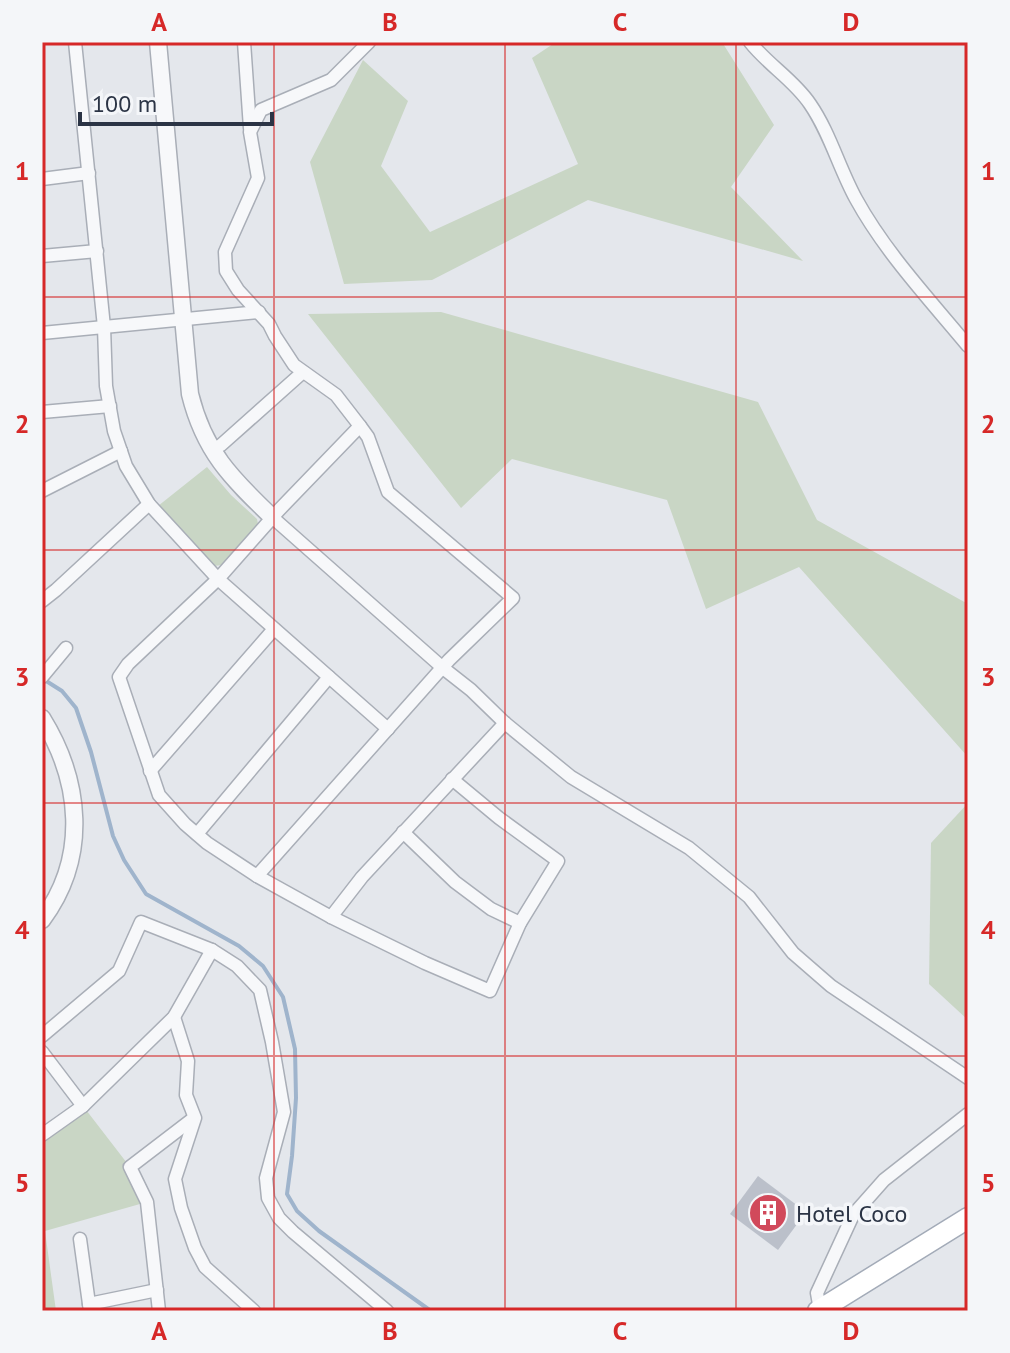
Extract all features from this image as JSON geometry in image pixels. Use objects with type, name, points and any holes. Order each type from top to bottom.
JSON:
[{"type":"main road","points":[[819,1310],[968,1218]]},
{"type":"street","points":[[75,42],[104,327],[106,386],[114,431],[126,466],[149,504],[218,579],[388,729]]},
{"type":"street","points":[[158,42],[190,394],[199,424],[212,450],[239,486],[505,723],[571,777],[689,848],[749,897],[793,953],[831,986],[968,1078]]},
{"type":"street","points":[[244,42],[250,132],[258,178],[229,240],[224,261],[226,271],[238,290],[269,324],[294,365],[336,395],[360,426],[368,437],[388,492],[513,598],[443,668],[257,876]]},
{"type":"street","points":[[250,132],[261,110],[331,80],[369,42]]},
{"type":"street","points":[[750,42],[809,102],[822,123],[855,198],[876,231],[968,346]]},
{"type":"street","points":[[42,179],[89,173]]},
{"type":"street","points":[[42,256],[97,251]]},
{"type":"street","points":[[42,333],[259,312]]},
{"type":"street","points":[[212,450],[303,372]]},
{"type":"street","points":[[42,412],[110,406]]},
{"type":"street","points":[[360,426],[272,517],[218,579],[128,664],[119,677],[159,795],[185,824],[257,876],[331,917],[490,991],[520,923],[558,861],[452,779]]},
{"type":"street","points":[[42,491],[121,451]]},
{"type":"street","points":[[42,601],[149,504]]},
{"type":"street","points":[[150,771],[274,629]]},
{"type":"street","points":[[42,677],[66,648]]},
{"type":"street","points":[[197,834],[329,677]]},
{"type":"street","points":[[42,718],[68,770],[75,830],[63,881],[42,920]]},
{"type":"street","points":[[331,917],[362,877],[505,723]]},
{"type":"street","points":[[403,832],[455,882],[491,909],[520,923]]},
{"type":"street","points":[[42,1036],[119,971],[141,922],[212,950],[237,966],[260,990],[284,1112],[266,1178],[268,1198],[279,1218],[293,1232],[387,1311]]},
{"type":"street","points":[[42,1135],[83,1106],[174,1017],[212,950]]},
{"type":"street","points":[[174,1017],[188,1061],[186,1095],[195,1118],[175,1179],[181,1208],[205,1267],[254,1311]]},
{"type":"street","points":[[42,1052],[83,1106]]},
{"type":"street","points":[[819,1310],[817,1293],[853,1215],[884,1180],[968,1114]]},
{"type":"street","points":[[159,1311],[147,1202],[130,1167],[195,1118]]},
{"type":"street","points":[[80,1239],[89,1307],[157,1290]]},
{"type":"green space","points":[[556,42],[722,42],[774,125],[731,187],[803,261],[588,200],[432,280],[344,284],[310,162],[363,60],[408,101],[381,166],[430,232],[578,164],[532,58]]},
{"type":"green space","points":[[441,312],[758,402],[817,520],[968,604],[968,757],[799,567],[706,609],[667,500],[512,459],[461,508],[308,314]]},
{"type":"green space","points":[[207,467],[257,519],[258,524],[222,565],[214,566],[158,506]]},
{"type":"green space","points":[[968,803],[968,1020],[929,984],[931,843]]},
{"type":"green space","points":[[83,1106],[130,1167],[147,1202],[45,1231],[56,1311],[42,1311],[42,1133]]},
{"type":"building","name":"Hotel Coco","points":[[758,1176],[806,1212],[778,1250],[730,1214]]},
{"type":"waterway","points":[[43,679],[62,691],[76,708],[113,836],[146,894],[239,946],[263,966],[283,997],[295,1049],[296,1098],[287,1194],[297,1211],[319,1231],[431,1311]]},
{"type":"place","name":"Hotel Coco","points":[[768,1213]]}]
